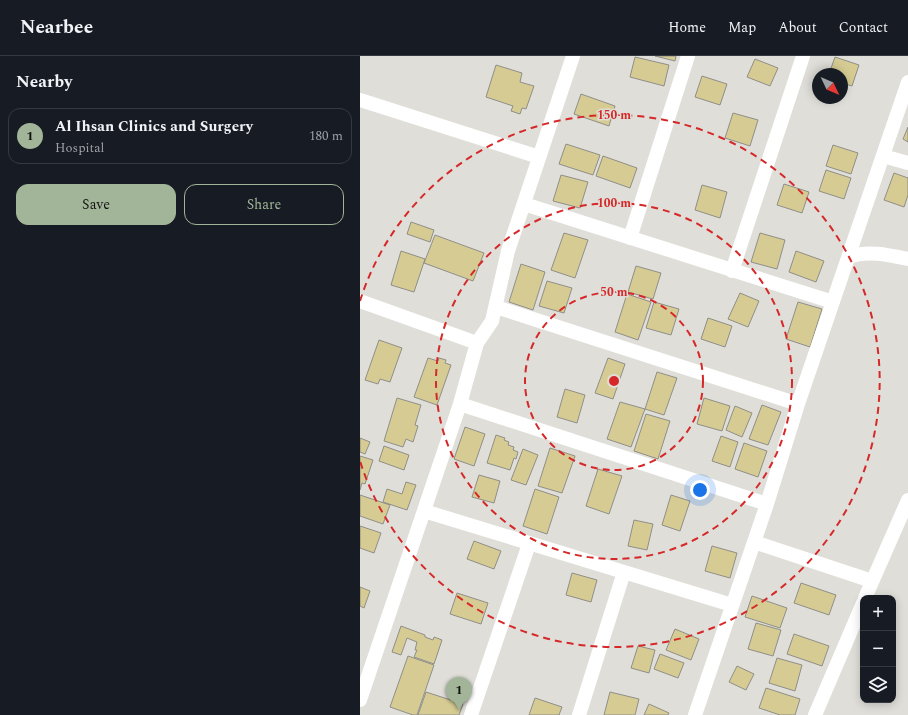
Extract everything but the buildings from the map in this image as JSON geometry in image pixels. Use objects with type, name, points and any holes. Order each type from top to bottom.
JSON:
[{"type":"street","points":[[360,700],[460,404],[477,343],[492,321],[508,251],[573,56]]},
{"type":"street","points":[[630,238],[688,56]]},
{"type":"street","points":[[732,271],[803,56]]},
{"type":"street","points":[[695,715],[767,504],[798,404],[908,82]]},
{"type":"street","points":[[360,100],[539,157]]},
{"type":"street","points":[[883,156],[908,163]]},
{"type":"street","points":[[524,204],[833,302]]},
{"type":"street","points":[[849,257],[864,253],[908,259]]},
{"type":"street","points":[[360,301],[477,343]]},
{"type":"street","points":[[496,308],[798,404]]},
{"type":"street","points":[[460,404],[767,504]]},
{"type":"street","points":[[866,595],[908,500]]},
{"type":"street","points":[[424,511],[732,605]]},
{"type":"street","points":[[754,542],[872,581]]},
{"type":"street","points":[[471,715],[529,544]]},
{"type":"street","points":[[578,715],[624,572]]},
{"type":"street","points":[[815,715],[860,610]]},
{"type":"place","name":"Al Ihsan Clinics and Surgery","points":[[459,710]]}]
